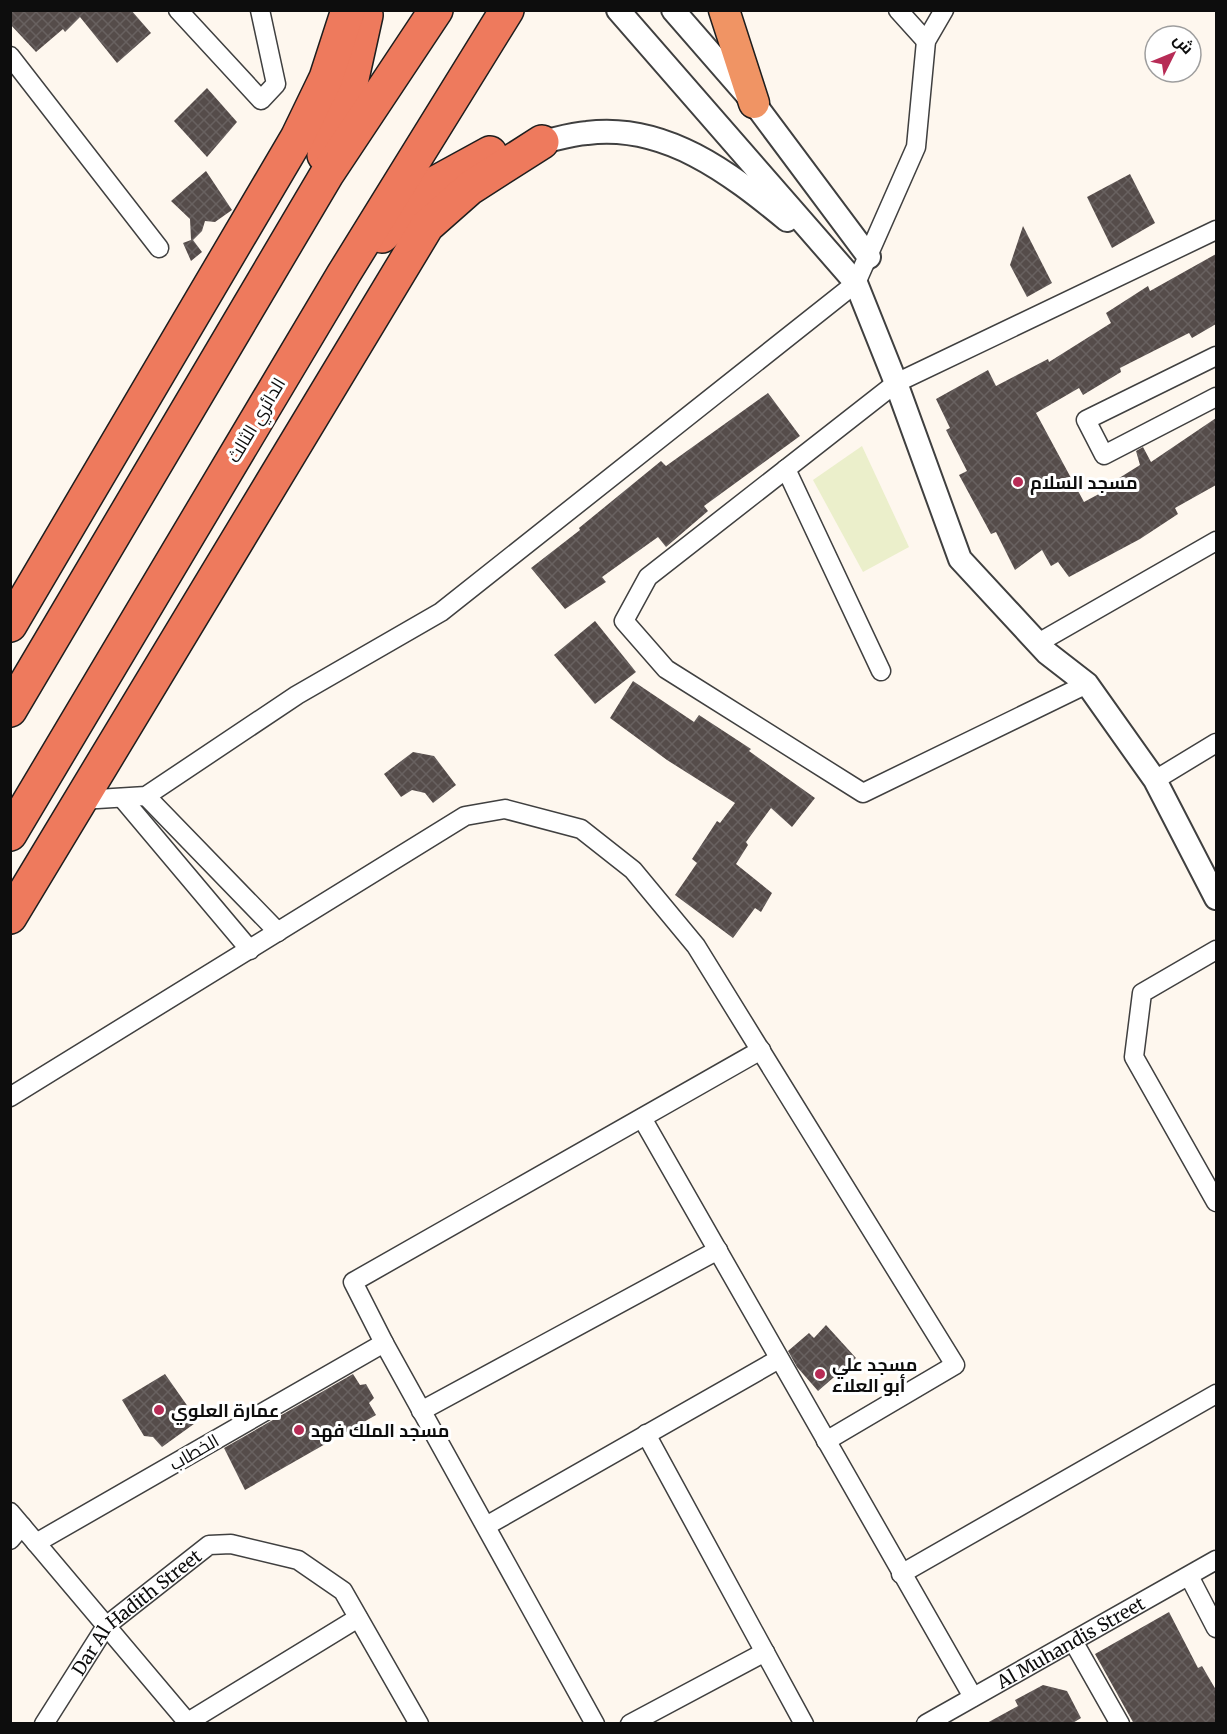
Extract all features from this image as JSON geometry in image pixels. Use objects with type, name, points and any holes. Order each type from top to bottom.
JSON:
[{"type":"highway","points":[[12,622],[297,138],[326,78],[348,10]]},
{"type":"highway","points":[[299,221],[351,83],[367,10]]},
{"type":"highway","points":[[10,710],[327,174],[436,10]]},
{"type":"highway","points":[[724,10],[754,103]]},
{"type":"highway","name":"الدائري الثالث","points":[[10,834],[343,274],[505,15]]},
{"type":"highway","points":[[343,274],[437,182],[489,153],[542,142]]},
{"type":"highway","points":[[10,917],[427,226],[470,188],[542,142]]},
{"type":"highway","points":[[12,622],[133,503]]},
{"type":"street","points":[[178,10],[261,100],[276,84],[260,10]]},
{"type":"street","points":[[618,10],[856,283],[896,383],[960,559],[1047,653],[1087,684],[1155,780],[1215,893]]},
{"type":"street","points":[[673,10],[754,103],[869,257]]},
{"type":"street","points":[[898,10],[926,41]]},
{"type":"street","points":[[81,800],[146,796],[297,694],[441,612],[856,283],[916,147],[926,41],[944,10]]},
{"type":"street","points":[[10,56],[159,248]]},
{"type":"street","points":[[542,142],[588,132],[634,133],[679,147],[719,167],[839,264]]},
{"type":"street","points":[[1087,684],[863,793],[666,669],[624,621],[648,577],[896,383],[1216,230]]},
{"type":"street","points":[[1216,356],[1086,420],[1104,455],[1216,398]]},
{"type":"street","points":[[786,469],[881,671]]},
{"type":"street","points":[[1038,643],[1216,542]]},
{"type":"street","points":[[1155,780],[1216,743]]},
{"type":"street","points":[[146,796],[278,932]]},
{"type":"street","points":[[123,798],[250,950]]},
{"type":"street","points":[[10,1097],[465,816],[506,809],[581,829],[633,870],[696,946],[955,1365],[826,1441]]},
{"type":"street","points":[[1216,950],[1142,993],[1134,1057],[1216,1202]]},
{"type":"street","points":[[595,1724],[421,1411],[353,1282],[761,1050]]},
{"type":"street","points":[[642,1118],[973,1697]]},
{"type":"street","points":[[421,1411],[718,1250]]},
{"type":"street","name":"الخطاب","points":[[36,1543],[384,1343]]},
{"type":"street","points":[[486,1527],[779,1359]]},
{"type":"street","points":[[901,1574],[1216,1394]]},
{"type":"street","points":[[646,1434],[804,1724]]},
{"type":"street","points":[[14,1526],[36,1543],[189,1723],[358,1618]]},
{"type":"street","name":"Dar Al Hadith Street","points":[[44,1724],[106,1626],[209,1545],[231,1544],[298,1560],[343,1591],[419,1724]]},
{"type":"street","name":"Al Muhandis Street","points":[[926,1724],[1216,1560]]},
{"type":"street","points":[[1188,1576],[1216,1628]]},
{"type":"street","points":[[1073,1641],[1120,1724]]},
{"type":"street","points":[[630,1724],[765,1652]]},
{"type":"green space","points":[[862,446],[909,547],[863,572],[813,480]]},
{"type":"building","points":[[10,10],[131,10],[151,33],[117,63],[80,17],[65,32],[63,29],[36,52],[10,24]]},
{"type":"building","points":[[207,88],[237,122],[207,157],[174,121]]},
{"type":"building","points":[[206,171],[232,210],[215,222],[205,221],[202,231],[193,240],[202,252],[191,261],[183,243],[191,240],[190,219],[171,201]]},
{"type":"building","points":[[1130,174],[1155,223],[1112,248],[1087,197]]},
{"type":"building","points":[[1023,226],[1052,283],[1027,297],[1010,265]]},
{"type":"building","points":[[1216,254],[1216,324],[1192,338],[1189,333],[1120,368],[1121,372],[1083,395],[1079,388],[1036,413],[1084,502],[1110,488],[1108,485],[1140,465],[1136,451],[1143,447],[1151,462],[1216,418],[1216,485],[1175,508],[1178,514],[1140,539],[1069,577],[1058,562],[1051,566],[1042,550],[1015,570],[996,532],[991,534],[959,475],[967,471],[946,430],[950,428],[936,399],[988,370],[996,386],[1048,359],[1049,362],[1111,323],[1106,313],[1148,286],[1150,291]]},
{"type":"building","points":[[768,393],[800,436],[704,506],[708,511],[666,547],[658,537],[602,577],[606,582],[565,609],[531,568],[661,461],[666,466]]},
{"type":"building","points":[[595,621],[636,672],[595,704],[554,655]]},
{"type":"building","points":[[633,681],[694,722],[699,715],[751,749],[749,751],[815,798],[792,827],[771,808],[746,842],[748,845],[736,864],[772,893],[761,912],[755,908],[733,938],[675,895],[697,863],[692,859],[717,821],[720,823],[735,803],[667,760],[610,718]]},
{"type":"building","points":[[413,752],[434,756],[456,785],[433,803],[425,793],[412,790],[401,797],[384,774]]},
{"type":"building","name":"مسجد علي أبو العلاء","points":[[826,1325],[856,1358],[818,1391],[797,1367],[788,1351],[809,1333],[814,1338]]},
{"type":"building","name":"عمارة العلوي","points":[[165,1374],[198,1421],[162,1447],[153,1437],[144,1436],[122,1400]]},
{"type":"building","name":"مسجد الملك فهد","points":[[353,1374],[360,1385],[366,1384],[374,1398],[369,1403],[376,1415],[245,1490],[224,1448]]},
{"type":"building","points":[[1169,1612],[1198,1668],[1202,1666],[1216,1690],[1216,1724],[1134,1724],[1095,1654]]},
{"type":"building","points":[[1043,1685],[1067,1691],[1081,1718],[1071,1724],[985,1724],[1018,1706],[1015,1700]]},
{"type":"place","name":"مسجد السلام","points":[[1018,482]]},
{"type":"place","name":"مسجد علي أبو العلاء","points":[[820,1374]]},
{"type":"place","name":"عمارة العلوي","points":[[159,1410]]},
{"type":"place","name":"مسجد الملك فهد","points":[[299,1430]]}]
